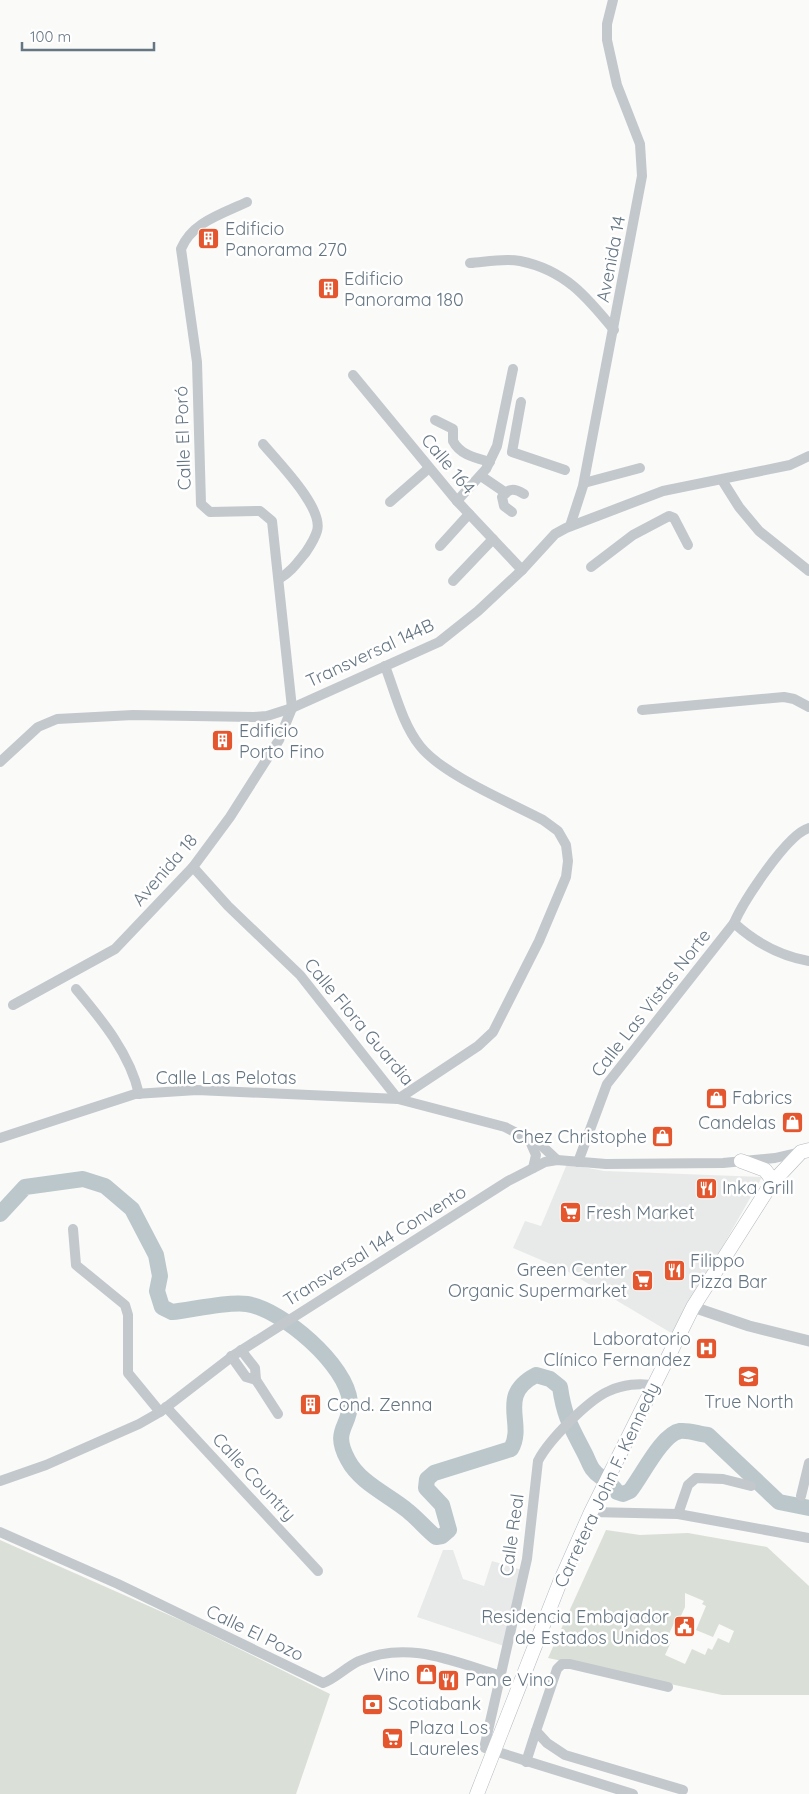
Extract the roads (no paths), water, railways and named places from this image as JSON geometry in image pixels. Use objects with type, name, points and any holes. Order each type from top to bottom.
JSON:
[{"type":"main road","name":"Carretera John F. Kennedy","points":[[477,1794],[492,1751],[556,1591],[591,1512],[693,1307],[771,1184],[805,1151]]},
{"type":"main road","points":[[741,1161],[765,1170],[772,1178],[771,1184]]},
{"type":"street","name":"Avenida 14","points":[[570,526],[584,483],[642,176],[640,144],[617,85],[607,40],[607,24],[613,0]]},
{"type":"street","name":"Calle El Poró","points":[[247,202],[196,226],[186,238],[181,249],[197,362],[201,504],[210,512],[260,511],[272,521],[292,708]]},
{"type":"street","points":[[470,263],[519,260],[541,268],[575,286],[614,330]]},
{"type":"street","points":[[457,501],[481,476],[490,462],[502,430],[513,369]]},
{"type":"street","name":"Calle 164","points":[[353,375],[457,501],[522,570]]},
{"type":"street","points":[[506,406],[520,405],[512,452],[566,470]]},
{"type":"street","points":[[435,420],[453,429],[453,441],[467,455],[490,462]]},
{"type":"street","points":[[263,444],[312,505],[317,518],[317,531],[309,547],[291,572],[279,579]]},
{"type":"street","name":"Transversal 144B","points":[[0,762],[38,727],[57,720],[170,712],[254,717],[267,716],[292,708],[439,642],[478,611],[522,570],[555,534],[570,526],[664,492],[790,465],[809,456]]},
{"type":"street","points":[[390,502],[430,468]]},
{"type":"street","points":[[584,483],[640,468]]},
{"type":"street","points":[[481,476],[506,493]]},
{"type":"street","points":[[722,480],[739,507],[759,531],[809,572]]},
{"type":"street","points":[[512,512],[502,501],[506,493],[513,489],[524,494]]},
{"type":"street","points":[[440,546],[469,514]]},
{"type":"street","points":[[591,567],[633,535],[669,516],[674,518],[688,545]]},
{"type":"street","points":[[453,581],[493,539]]},
{"type":"street","points":[[385,666],[405,722],[420,746],[436,762],[450,771],[543,820],[558,831],[566,844],[568,861],[566,877],[539,941],[493,1032],[478,1046],[398,1099]]},
{"type":"street","points":[[642,710],[784,697],[794,699],[809,707]]},
{"type":"street","name":"Avenida 18","points":[[13,1005],[115,949],[193,867],[230,817],[279,740],[292,708]]},
{"type":"street","name":"Calle Las Vistas Norte","points":[[578,1162],[607,1084],[734,923],[740,910],[773,862],[789,842],[807,826]]},
{"type":"street","name":"Calle Flora Guardia","points":[[193,867],[228,906],[300,975],[398,1099],[486,1121],[528,1138],[551,1153],[557,1160]]},
{"type":"street","name":"Calle Las Vistas Norte","points":[[734,923],[770,949],[786,956],[809,961]]},
{"type":"street","points":[[76,989],[126,1059],[134,1076],[139,1094]]},
{"type":"street","name":"Calle Las Pelotas","points":[[0,1138],[139,1094],[197,1090],[398,1099]]},
{"type":"street","points":[[528,1138],[536,1156],[533,1168]]},
{"type":"street","name":"Transversal 144 Convento","points":[[0,1481],[46,1465],[139,1424],[163,1409],[231,1356],[296,1314],[508,1181],[545,1162],[557,1160],[633,1164],[741,1161],[775,1158],[805,1151]]},
{"type":"street","name":"Calle Country","points":[[73,1229],[76,1265],[125,1305],[128,1315],[128,1373],[318,1570]]},
{"type":"street","points":[[693,1307],[749,1326],[809,1341]]},
{"type":"street","points":[[241,1350],[255,1368],[256,1380],[278,1414]]},
{"type":"street","points":[[231,1356],[246,1377],[256,1380]]},
{"type":"street","name":"Calle Real","points":[[492,1751],[485,1748],[485,1744],[527,1559],[538,1461],[544,1450],[598,1398],[610,1390],[643,1383],[654,1386]]},
{"type":"street","points":[[801,1496],[809,1463]]},
{"type":"street","points":[[678,1514],[688,1485],[696,1478],[723,1479],[751,1486]]},
{"type":"street","points":[[591,1512],[678,1514],[809,1538]]},
{"type":"street","name":"Calle El Pozo","points":[[0,1532],[118,1584],[323,1683],[358,1662],[380,1654],[403,1650],[422,1652],[501,1676]]},
{"type":"street","points":[[526,1762],[557,1670],[562,1664],[570,1664],[668,1687]]},
{"type":"street","points":[[536,1731],[547,1743],[565,1755],[683,1790]]},
{"type":"street","points":[[492,1751],[633,1794]]},
{"type":"waterway","points":[[0,1214],[25,1187],[83,1179],[105,1186],[132,1209],[156,1255],[160,1276],[157,1291],[162,1307],[172,1312],[239,1303],[262,1308],[295,1328],[326,1356],[346,1387],[350,1402],[350,1410],[341,1435],[343,1450],[348,1460],[367,1482],[408,1511],[436,1537],[442,1536],[449,1530],[442,1505],[426,1488],[427,1479],[434,1473],[511,1449],[515,1439],[514,1401],[517,1392],[524,1383],[536,1375],[550,1379],[560,1387],[566,1414],[572,1428],[591,1466],[601,1477]]},
{"type":"waterway","points":[[614,1488],[617,1492],[623,1494],[630,1491],[659,1447],[673,1434],[687,1431],[708,1435],[779,1502],[809,1508]]},
{"type":"place","name":"Edificio Panorama 270","points":[[209,239]]},
{"type":"place","name":"Edificio Panorama 180","points":[[328,289]]},
{"type":"place","name":"Edificio Porto Fino","points":[[223,741]]},
{"type":"place","name":"Fabrics","points":[[716,1098]]},
{"type":"place","name":"Candelas","points":[[792,1123]]},
{"type":"place","name":"Chez Christophe","points":[[663,1137]]},
{"type":"place","name":"Inka Grill","points":[[706,1188]]},
{"type":"place","name":"Fresh Market","points":[[570,1213]]},
{"type":"place","name":"Filippo Pizza Bar","points":[[674,1271]]},
{"type":"place","name":"Green Center Organic Supermarket","points":[[643,1280]]},
{"type":"place","name":"Laboratorio Clínico Fernandez","points":[[707,1349]]},
{"type":"place","name":"True North","points":[[749,1377]]},
{"type":"place","name":"Cond. Zenna","points":[[311,1405]]},
{"type":"place","name":"Residencia Embajador de Estados Unidos","points":[[685,1627]]},
{"type":"place","name":"Vino","points":[[426,1675]]},
{"type":"place","name":"Pan e Vino","points":[[449,1680]]},
{"type":"place","name":"Scotiabank","points":[[372,1704]]},
{"type":"place","name":"Plaza Los Laureles","points":[[393,1738]]}]
